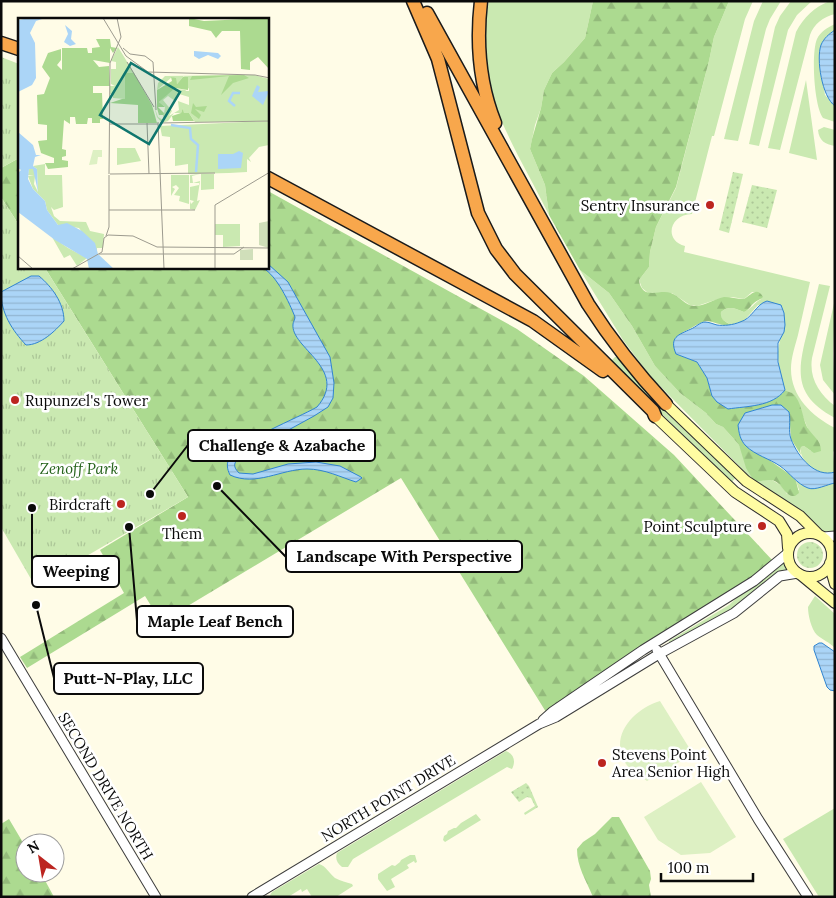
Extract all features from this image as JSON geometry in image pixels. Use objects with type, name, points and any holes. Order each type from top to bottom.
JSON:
[{"type":"highway","points":[[412,1],[438,59],[473,199],[492,242],[515,274],[653,411],[655,416]]},
{"type":"highway","points":[[420,1],[566,266],[598,319],[632,365],[666,404]]},
{"type":"highway","points":[[482,1],[478,42],[482,80],[492,115],[507,148],[510,162]]},
{"type":"highway","points":[[1,43],[18,49]]},
{"type":"highway","points":[[269,179],[533,321],[602,371],[650,415],[655,416]]},
{"type":"main road","points":[[666,404],[746,481],[800,516],[829,544],[835,584]]},
{"type":"main road","points":[[655,416],[735,492],[778,521],[787,534],[790,562],[800,574],[835,603]]},
{"type":"main road","points":[[788,550],[793,541],[802,535],[812,533],[821,536]]},
{"type":"main road","points":[[800,574],[807,576],[817,574],[826,569],[832,558]]},
{"type":"street","points":[[821,536],[835,536]]},
{"type":"street","name":"NORTH POINT DRIVE","points":[[539,724],[552,712],[653,644],[754,581],[788,550]]},
{"type":"street","name":"NORTH POINT DRIVE","points":[[252,897],[539,724],[556,717],[734,612],[780,576],[800,574]]},
{"type":"street","name":"SECOND DRIVE NORTH","points":[[1,638],[156,897]]},
{"type":"street","points":[[653,644],[758,819],[808,897]]},
{"type":"green space","points":[[489,1],[593,1],[585,38],[552,73],[544,90],[530,149],[545,185],[549,215],[509,137],[492,97],[484,55],[484,35]]},
{"type":"green space","points":[[593,1],[729,1],[714,37],[676,187],[656,227],[650,252],[649,267],[639,280],[641,286],[647,292],[671,293],[687,304],[694,306],[724,297],[744,299],[754,292],[761,294],[763,297],[744,312],[730,308],[721,312],[722,319],[731,325],[707,321],[683,332],[676,354],[697,362],[707,378],[712,396],[728,409],[766,402],[774,399],[785,390],[795,396],[807,427],[818,441],[821,451],[814,453],[804,446],[801,447],[801,455],[791,439],[790,425],[765,407],[745,413],[765,457],[792,476],[796,481],[799,493],[795,496],[788,494],[773,480],[754,481],[746,468],[739,445],[723,427],[716,424],[706,413],[680,393],[655,366],[632,326],[609,293],[580,270],[549,215],[545,185],[530,149],[532,139],[544,90],[552,73],[585,38]]},
{"type":"green space","points":[[729,1],[753,1],[745,19],[692,214],[679,218],[674,223],[672,233],[678,243],[685,246],[684,252],[810,282],[792,356],[792,379],[804,404],[818,418],[835,428],[835,450],[833,452],[835,472],[833,473],[816,472],[806,463],[801,455],[801,447],[804,446],[811,451],[808,429],[795,397],[785,390],[779,370],[778,352],[784,313],[758,305],[743,322],[731,325],[723,320],[720,316],[721,312],[730,308],[746,311],[761,299],[757,292],[752,292],[744,299],[732,297],[697,306],[690,305],[672,293],[648,293],[642,288],[639,280],[649,267],[650,252],[656,227],[676,188],[714,37]]},
{"type":"green space","points":[[763,1],[781,1],[766,29],[738,141],[724,139],[754,21]]},
{"type":"green space","points":[[791,1],[812,1],[797,15],[788,30],[759,146],[749,144],[775,27],[780,16]]},
{"type":"green space","points":[[830,1],[835,1],[835,14],[820,22],[810,35],[780,150],[768,148],[796,32],[810,13]]},
{"type":"green space","points":[[835,24],[835,30],[819,57],[825,95],[835,106],[835,122],[823,118],[817,103],[814,56],[815,46],[820,34]]},
{"type":"green space","points":[[1,57],[18,64],[18,159],[1,168]]},
{"type":"green space","points":[[806,80],[817,160],[789,153]]},
{"type":"green space","points":[[824,127],[835,130],[835,146],[825,143],[821,139],[818,130]]},
{"type":"green space","points":[[18,159],[18,223],[1,197],[1,168]]},
{"type":"green space","points":[[733,172],[743,174],[729,233],[719,230]]},
{"type":"green space","points":[[752,185],[777,190],[767,228],[742,222]]},
{"type":"green space","points":[[269,192],[517,329],[584,376],[674,455],[774,562],[757,576],[546,712],[401,478],[161,622],[145,596],[27,668],[20,657],[124,593],[100,550],[188,497],[46,269],[269,269]]},
{"type":"green space","name":"Zenoff Park","points":[[1,197],[18,223],[18,269],[46,269],[188,497],[35,586],[1,527]]},
{"type":"green space","points":[[580,270],[609,293],[632,326],[655,366],[680,393],[706,413],[716,424],[723,427],[739,445],[754,481],[650,376],[623,340]]},
{"type":"green space","points":[[819,284],[830,286],[811,365],[816,385],[835,406],[835,418],[812,401],[805,392],[802,382],[801,360]]},
{"type":"green space","points":[[835,299],[833,354],[835,395],[823,380],[820,365]]},
{"type":"green space","points":[[615,357],[619,357],[736,477],[731,483],[610,362]]},
{"type":"green space","points":[[769,479],[780,485],[787,494],[799,490],[796,481],[811,488],[835,483],[835,531],[825,532],[820,529],[756,482]]},
{"type":"green space","points":[[810,542],[819,546],[823,555],[819,564],[810,568],[801,564],[797,555],[801,546]]},
{"type":"green space","points":[[785,558],[790,570],[767,580],[734,608],[669,644],[669,641],[729,605],[742,593],[776,569]]},
{"type":"green space","points":[[815,596],[835,614],[835,648],[817,635],[812,626],[808,607]]},
{"type":"green space","points":[[660,701],[693,754],[647,781],[626,764],[621,754],[620,743],[626,725],[633,717],[641,710]]},
{"type":"green space","points":[[506,751],[514,758],[512,769],[507,767],[353,859],[348,867],[342,867],[338,862],[337,853]]},
{"type":"green space","points":[[701,782],[736,837],[710,853],[681,855],[658,840],[644,817]]},
{"type":"green space","points":[[526,783],[538,807],[525,815],[524,813],[535,806],[531,798],[527,797],[519,802],[511,792]]},
{"type":"green space","points":[[835,808],[835,897],[819,897],[783,839]]},
{"type":"green space","points":[[476,814],[481,820],[445,842],[443,840],[448,831],[456,828]]},
{"type":"green space","points":[[612,817],[619,817],[650,871],[651,879],[649,885],[651,897],[593,897],[580,868],[577,849]]},
{"type":"green space","points":[[9,819],[17,833],[15,833],[15,883],[46,883],[54,897],[1,897],[1,824]]},
{"type":"green space","points":[[410,855],[415,855],[417,862],[415,863],[414,861],[407,865],[409,868],[391,879],[395,887],[387,891],[378,879],[378,874],[392,865],[395,866]]},
{"type":"green space","points":[[319,864],[326,868],[335,878],[353,886],[336,897],[312,897],[307,889],[302,892],[301,889],[288,897],[269,897],[272,892]]},
{"type":"water","points":[[835,30],[835,106],[827,95],[821,77],[819,59],[822,43]]},
{"type":"water","points":[[269,265],[288,282],[330,357],[334,383],[333,398],[328,407],[314,416],[241,456],[235,462],[235,468],[239,473],[253,474],[288,464],[316,462],[340,466],[362,478],[356,482],[314,469],[297,470],[249,479],[230,475],[229,473],[228,462],[237,450],[258,436],[317,407],[325,394],[327,381],[323,370],[300,342],[293,324],[295,317],[286,297],[278,283],[264,269],[269,269]]},
{"type":"water","points":[[31,276],[39,276],[53,290],[60,302],[64,321],[42,340],[26,345],[8,321],[3,307],[1,292]]},
{"type":"water","points":[[767,301],[781,305],[784,313],[785,325],[784,332],[778,343],[778,362],[785,390],[780,396],[766,403],[728,409],[717,402],[712,396],[707,378],[697,362],[676,354],[674,340],[679,335],[703,322],[726,325],[744,320]]},
{"type":"water","points":[[772,405],[781,405],[789,412],[791,439],[798,453],[814,469],[828,473],[835,472],[835,483],[818,488],[808,488],[800,484],[780,466],[754,452],[744,444],[738,425],[745,413]]},
{"type":"water","points":[[819,643],[835,652],[835,691],[827,687],[814,650],[814,646]]},
{"type":"place","name":"Sentry Insurance","points":[[710,205]]},
{"type":"place","name":"Rupunzel's Tower","points":[[15,400]]},
{"type":"place","name":"Landscape With Perspective","points":[[217,486]]},
{"type":"place","name":"Challenge & Azabache","points":[[150,494]]},
{"type":"place","name":"Birdcraft","points":[[121,504]]},
{"type":"place","name":"Weeping","points":[[32,508]]},
{"type":"place","name":"Them","points":[[182,516]]},
{"type":"place","name":"Point Sculpture","points":[[762,526]]},
{"type":"place","name":"Maple Leaf Bench","points":[[129,527]]},
{"type":"place","name":"Putt-N-Play, LLC","points":[[36,605]]},
{"type":"place","name":"Stevens Point Area Senior High","points":[[602,763]]}]
